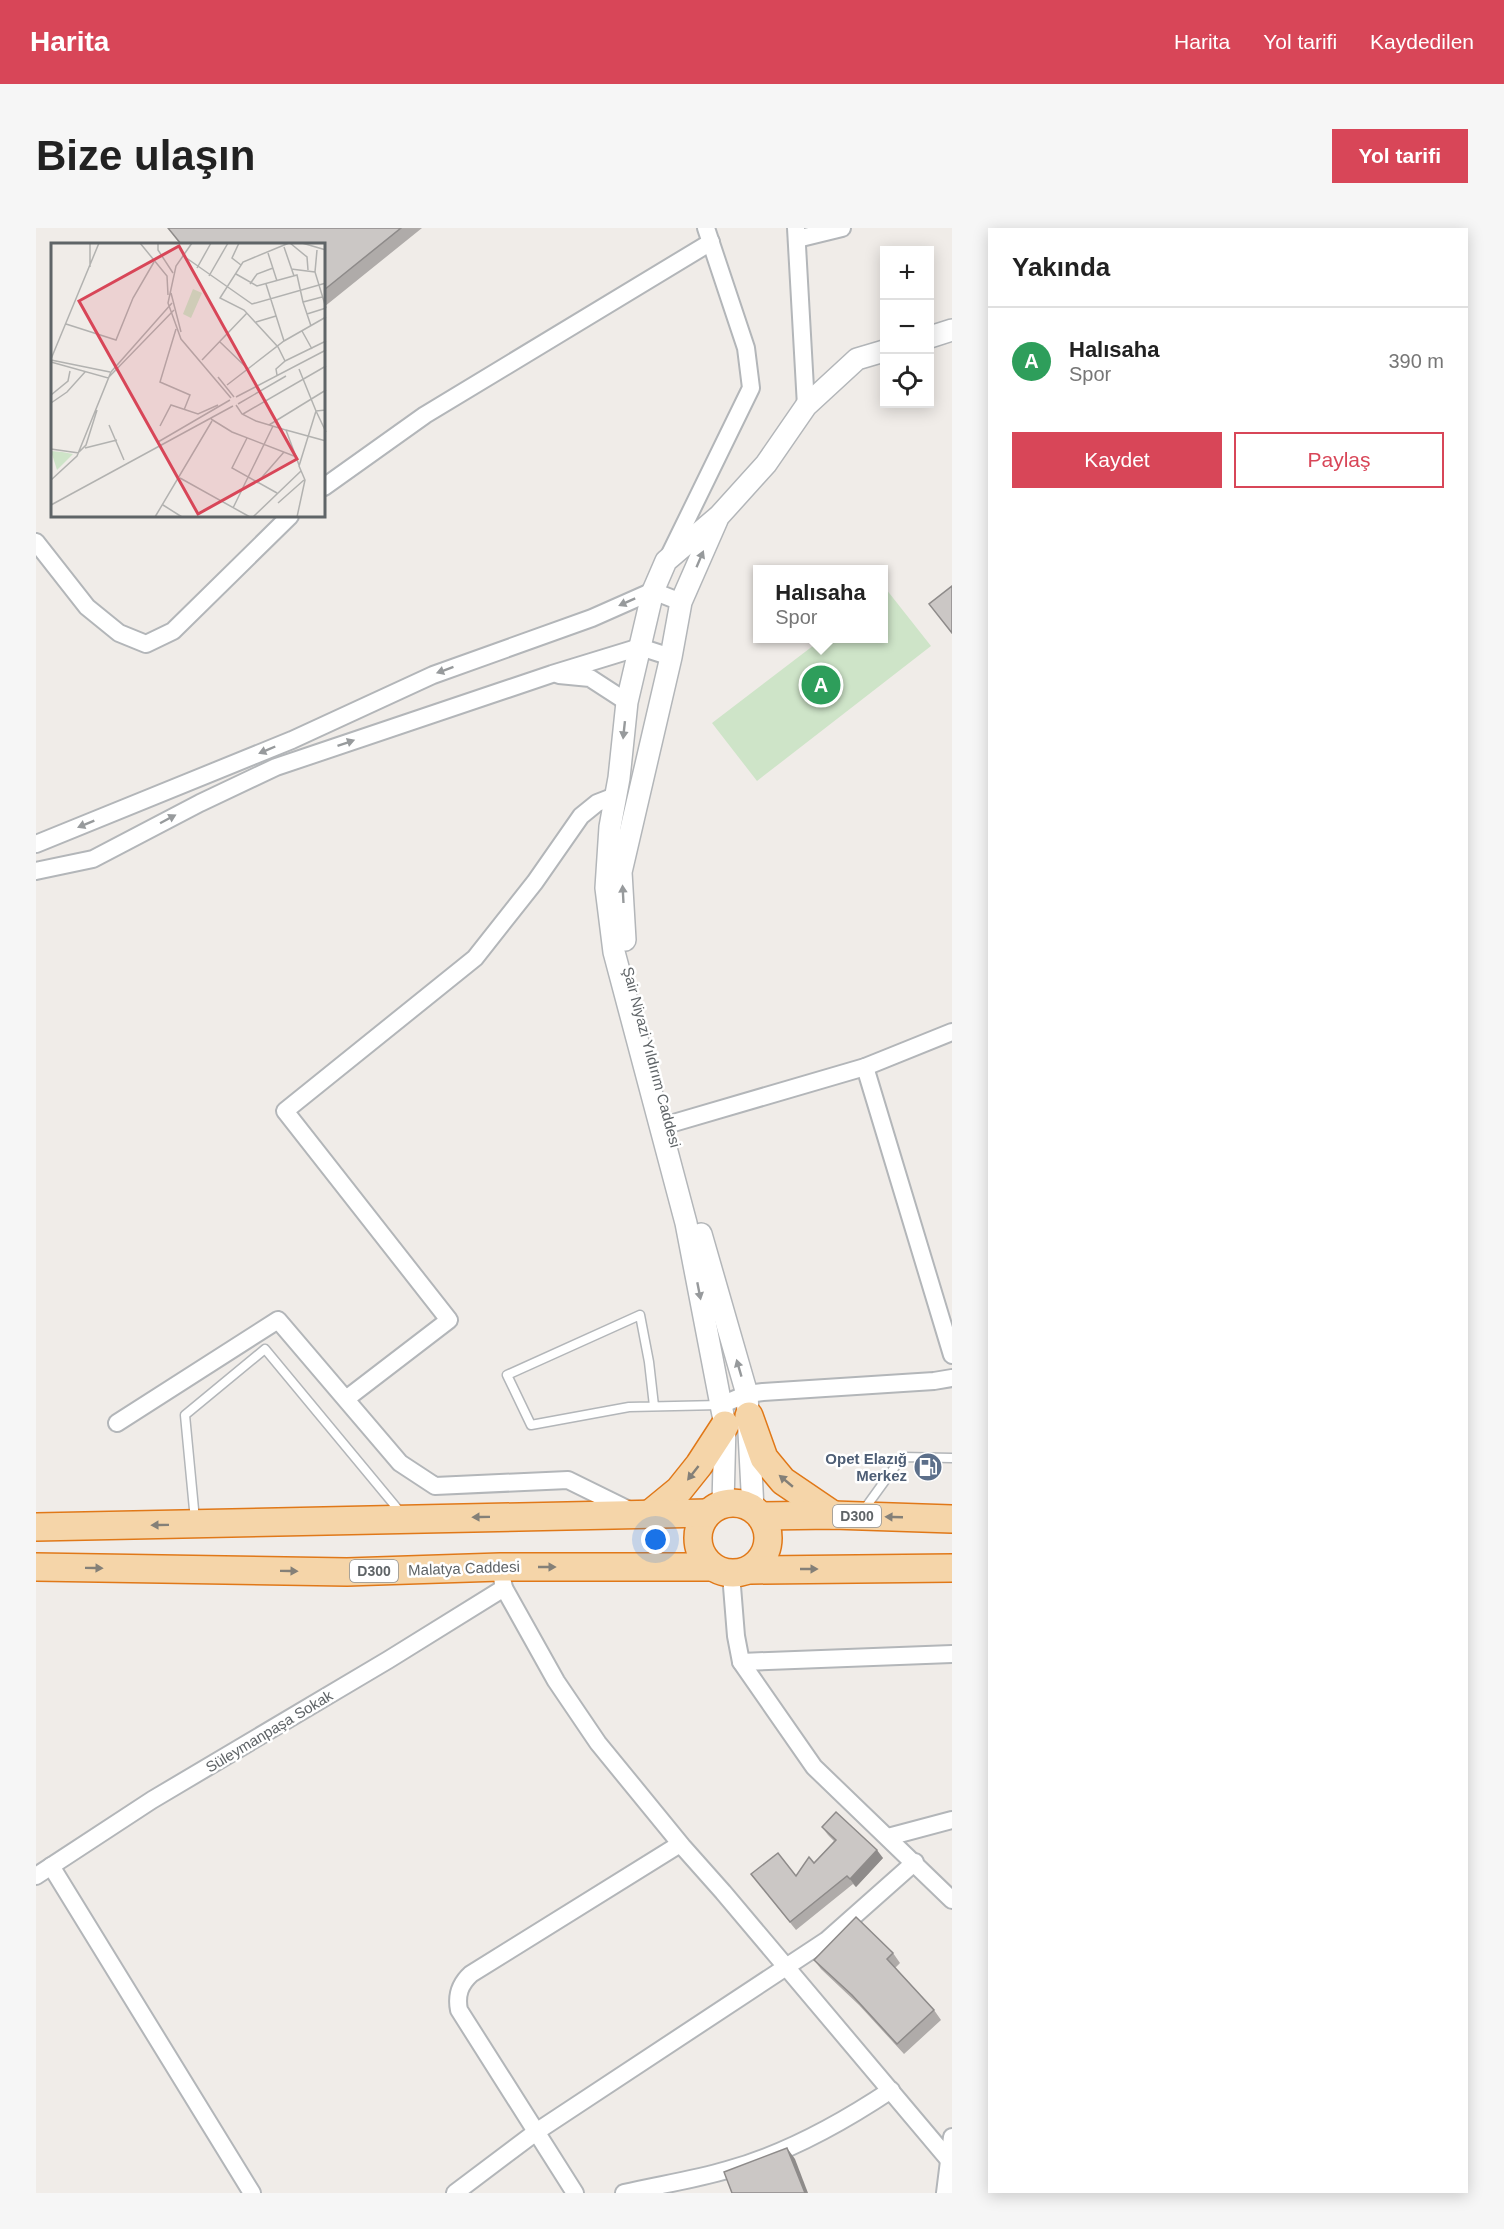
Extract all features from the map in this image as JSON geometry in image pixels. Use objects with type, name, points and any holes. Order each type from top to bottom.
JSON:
[{"type":"highway","points":[[644,1513],[679,1490],[736,1410],[764,1458],[783,1481],[846,1516]]},
{"type":"highway","points":[[36,1527],[644,1513],[715,1509],[739,1503],[757,1513],[769,1535],[768,1545],[759,1563],[731,1570],[704,1558],[699,1547],[698,1535],[701,1523],[715,1509]]},
{"type":"highway","name":"D300","points":[[757,1513],[952,1519]]},
{"type":"highway","name":"Malatya Caddesi","points":[[36,1567],[502,1577],[731,1570],[952,1568]]},
{"type":"street","points":[[806,406],[797,234],[842,228]]},
{"type":"street","points":[[326,486],[425,415],[708,235],[746,348],[751,388],[653,591],[627,702],[610,827],[606,888],[614,952],[736,1410],[715,1509]]},
{"type":"street","points":[[666,561],[718,516],[766,464],[806,406],[857,359],[880,352]]},
{"type":"street","name":"Şair Niyazi Yıldırım Caddesi","points":[[718,516],[681,602],[671,657],[621,872],[627,962],[670,1124],[736,1410],[757,1513]]},
{"type":"street","points":[[36,542],[87,607],[118,633],[146,644],[174,631],[288,518]]},
{"type":"street","points":[[36,844],[292,740],[433,675],[592,618],[653,591],[681,602]]},
{"type":"street","points":[[36,871],[93,859],[200,802],[276,767],[552,674],[640,647],[671,657]]},
{"type":"street","points":[[552,674],[590,678],[627,702]]},
{"type":"street","points":[[346,1399],[449,1320],[285,1111],[475,958],[535,882],[581,816],[597,803],[615,796]]},
{"type":"street","points":[[670,1124],[865,1067],[952,1032]]},
{"type":"street","points":[[865,1067],[952,1355]]},
{"type":"street","points":[[117,1423],[278,1320],[400,1463],[435,1486],[568,1480],[644,1513]]},
{"type":"street","points":[[736,1410],[763,1392],[952,1378]]},
{"type":"street","points":[[731,1570],[736,1636],[741,1662],[814,1767],[952,1900]]},
{"type":"street","points":[[502,1577],[556,1681],[598,1743],[680,1844],[949,2160]]},
{"type":"street","name":"Süleymanpaşa Sokak","points":[[36,1876],[152,1800],[388,1660],[502,1577]]},
{"type":"street","points":[[741,1662],[952,1654]]},
{"type":"street","points":[[888,1837],[952,1820]]},
{"type":"street","points":[[574,2193],[459,2010],[457,2001],[461,1985],[471,1974],[680,1844]]},
{"type":"street","points":[[455,2193],[536,2132],[827,1940],[915,1862]]},
{"type":"street","points":[[51,1866],[252,2193]]},
{"type":"street","points":[[624,2193],[728,2170],[799,2143],[845,2120],[891,2090]]},
{"type":"street","points":[[945,2193],[952,2137]]},
{"type":"lane","points":[[654,1406],[649,1362],[640,1316],[507,1375],[531,1425],[628,1407],[736,1410]]},
{"type":"lane","points":[[196,1524],[185,1415],[265,1349],[406,1519]]},
{"type":"lane","points":[[846,1516],[902,1457],[952,1458]]},
{"type":"green space","points":[[888,592],[931,646],[757,781],[712,723],[817,643],[888,643]]},
{"type":"building","points":[[168,228],[401,228],[326,288],[326,243],[180,243]]},
{"type":"building","points":[[952,586],[952,633],[929,604]]},
{"type":"building","points":[[836,1812],[877,1850],[850,1879],[847,1876],[790,1922],[751,1874],[778,1853],[796,1876],[809,1857],[814,1863],[836,1840],[822,1827]]},
{"type":"building","points":[[856,1917],[893,1953],[887,1959],[934,2010],[897,2044],[852,1995],[814,1960]]},
{"type":"building","points":[[787,2148],[805,2193],[732,2193],[724,2172]]},
{"type":"place","name":"Halısaha","points":[[821,685]]},
{"type":"place","name":"Opet Elazığ Merkez","points":[[928,1467]]}]
